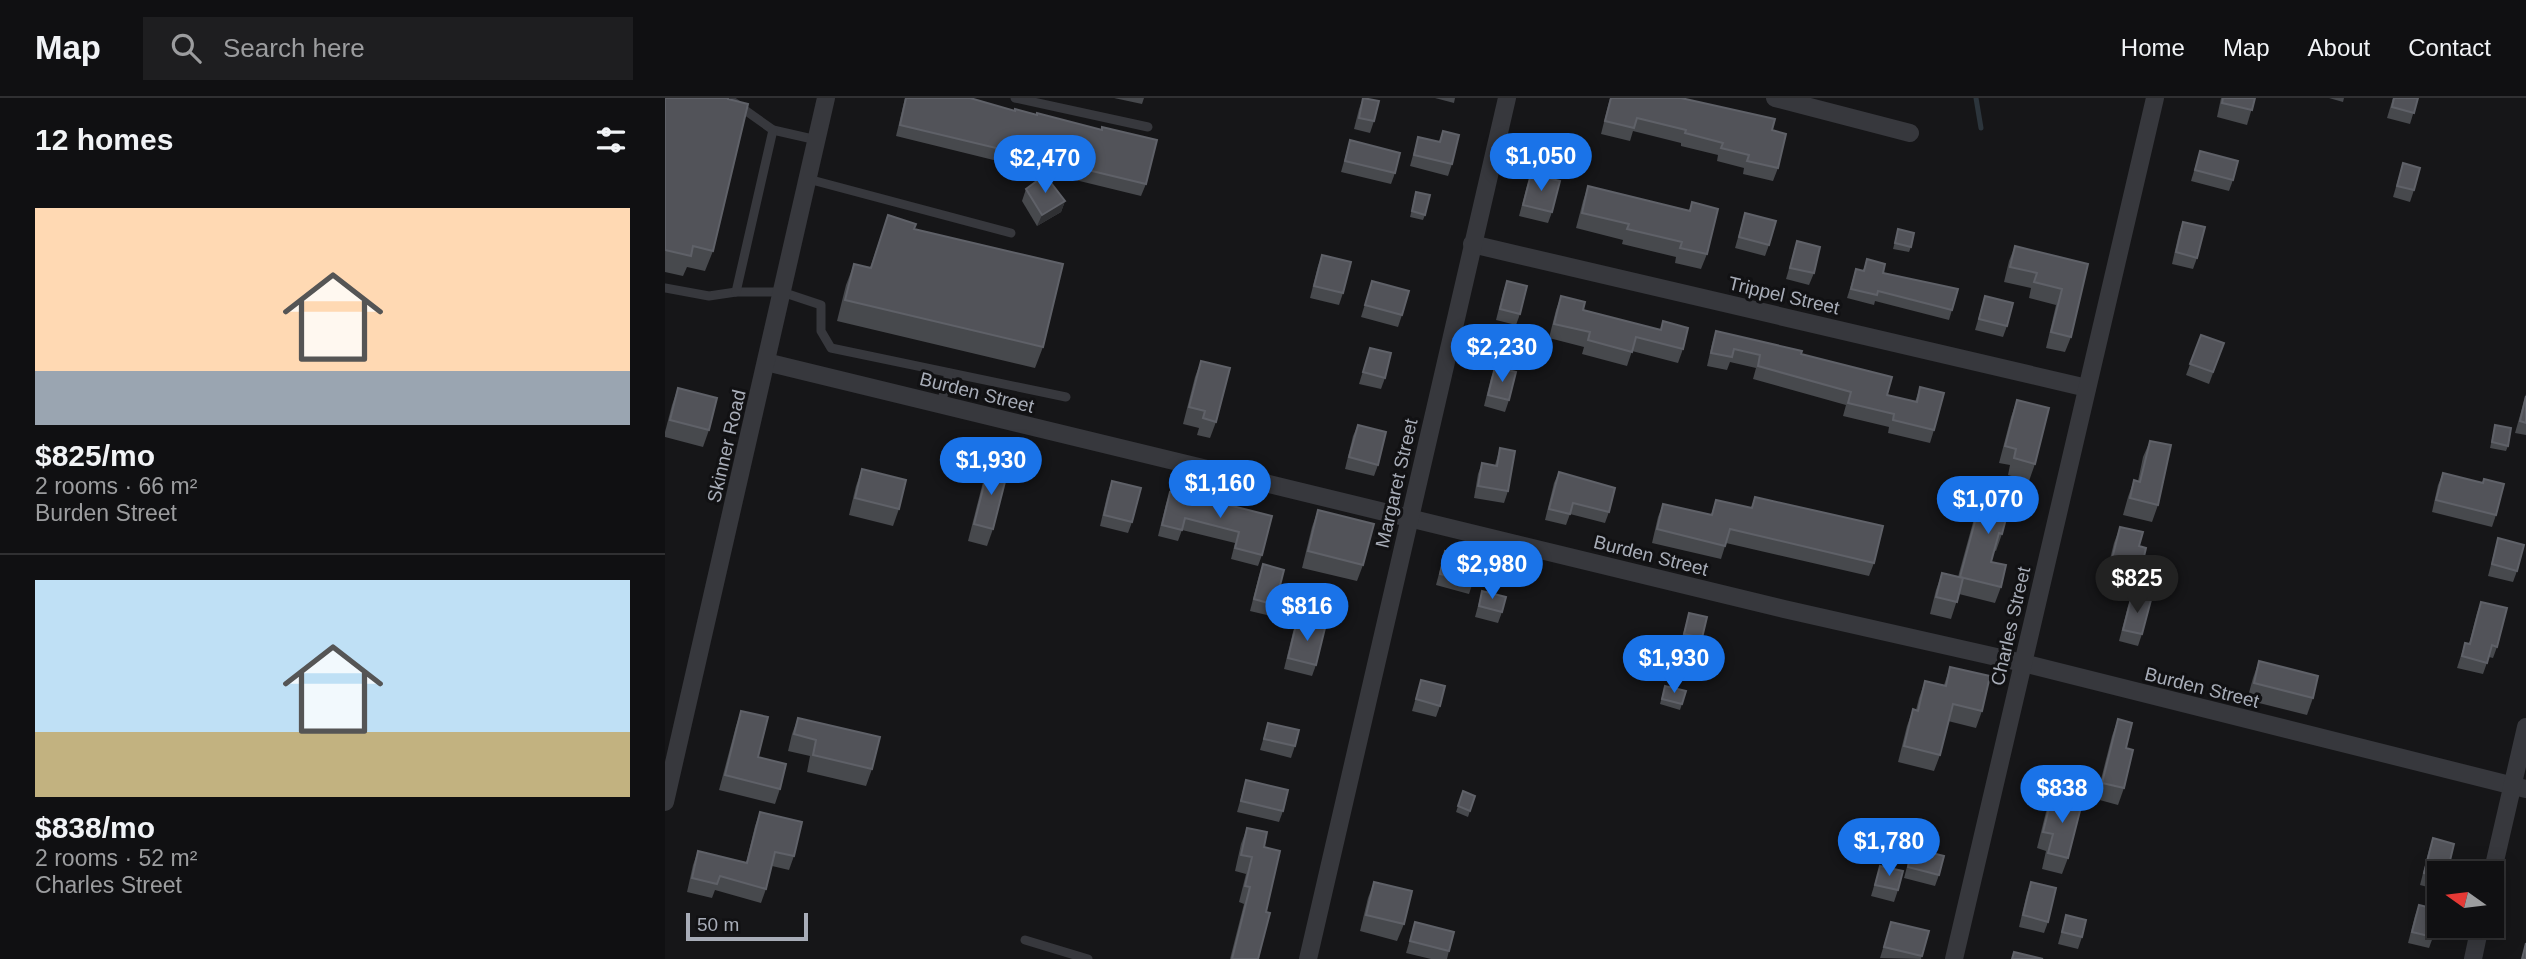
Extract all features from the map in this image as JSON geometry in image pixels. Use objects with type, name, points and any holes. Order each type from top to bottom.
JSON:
[{"type":"street","name":"Skinner Road","points":[[665,802],[826,98]]},
{"type":"street","name":"Margaret Street","points":[[1308,959],[1507,98]]},
{"type":"street","points":[[1775,98],[1910,132]]},
{"type":"street","name":"Charles Street","points":[[1954,959],[2155,98]]},
{"type":"street","name":"Trippel Street","points":[[1472,244],[2087,388]]},
{"type":"street","name":"Burden Street","points":[[766,362],[1797,612],[2023,663],[2519,787]]},
{"type":"street","points":[[2496,861],[2519,787],[2526,727]]},
{"type":"street","points":[[2473,959],[2477,938]]},
{"type":"lane","points":[[728,98],[773,130],[817,140]]},
{"type":"lane","points":[[1015,98],[1148,127]]},
{"type":"lane","points":[[736,292],[773,130]]},
{"type":"lane","points":[[808,179],[1011,233]]},
{"type":"lane","points":[[665,288],[709,296],[736,292],[782,292],[821,305],[821,331],[831,348],[1066,397]]},
{"type":"lane","points":[[941,404],[949,373]]},
{"type":"lane","points":[[1025,940],[1088,959]]},
{"type":"building","points":[[665,98],[728,98],[748,104],[713,251],[693,246],[691,256],[665,250]]},
{"type":"building","points":[[906,98],[970,98],[1015,111],[1037,113],[1102,130],[1102,127],[1157,140],[1146,184],[900,125]]},
{"type":"building","points":[[1363,98],[1379,101],[1374,121],[1359,118]]},
{"type":"building","points":[[1611,98],[1681,98],[1775,119],[1772,130],[1786,134],[1778,168],[1747,161],[1749,155],[1721,148],[1723,143],[1685,133],[1686,130],[1637,118],[1634,128],[1605,121]]},
{"type":"building","points":[[2223,98],[2255,98],[2252,110],[2222,103]]},
{"type":"building","points":[[2394,98],[2418,98],[2414,113],[2392,107]]},
{"type":"building","points":[[1443,131],[1459,135],[1452,164],[1414,155],[1418,137],[1440,142]]},
{"type":"building","points":[[1350,140],[1400,153],[1395,173],[1345,161]]},
{"type":"building","points":[[2200,151],[2238,161],[2233,180],[2195,170]]},
{"type":"building","points":[[2403,163],[2420,168],[2414,190],[2397,186]]},
{"type":"building","points":[[1531,174],[1560,181],[1552,212],[1523,205]]},
{"type":"building","points":[[1045,175],[1065,201],[1042,215],[1026,189]]},
{"type":"building","points":[[1588,186],[1690,211],[1692,202],[1718,209],[1707,254],[1680,248],[1682,242],[1627,229],[1629,224],[1582,213]]},
{"type":"building","points":[[1416,192],[1430,195],[1425,215],[1412,211]]},
{"type":"building","points":[[1745,213],[1776,221],[1769,245],[1739,237]]},
{"type":"building","points":[[888,215],[916,224],[914,229],[1063,264],[1043,347],[845,300],[854,264],[871,268]]},
{"type":"building","points":[[2183,222],[2205,227],[2197,258],[2176,252]]},
{"type":"building","points":[[1898,229],[1914,233],[1911,247],[1895,243]]},
{"type":"building","points":[[1797,241],[1820,247],[1814,273],[1790,268]]},
{"type":"building","points":[[2015,246],[2088,264],[2071,337],[2051,332],[2062,289],[2034,282],[2037,273],[2010,267]]},
{"type":"building","points":[[1322,255],[1351,262],[1343,293],[1314,286]]},
{"type":"building","points":[[1867,259],[1885,264],[1883,273],[1958,289],[1952,310],[1878,291],[1877,295],[1851,289],[1856,269],[1864,271]]},
{"type":"building","points":[[1372,281],[1409,291],[1402,315],[1365,305]]},
{"type":"building","points":[[1507,281],[1527,286],[1520,314],[1500,309]]},
{"type":"building","points":[[1561,296],[1585,302],[1583,310],[1661,330],[1663,321],[1688,328],[1683,349],[1636,337],[1632,352],[1588,340],[1590,332],[1554,324]]},
{"type":"building","points":[[1985,296],[2013,303],[2007,326],[1979,319]]},
{"type":"building","points":[[1716,331],[1802,351],[1801,354],[1892,377],[1887,395],[1917,402],[1920,387],[1944,393],[1934,430],[1893,420],[1894,414],[1848,403],[1851,392],[1758,366],[1760,355],[1734,349],[1732,357],[1711,353]]},
{"type":"building","points":[[2201,335],[2224,343],[2213,372],[2190,364]]},
{"type":"building","points":[[1370,348],[1391,353],[1385,378],[1363,372]]},
{"type":"building","points":[[1201,361],[1230,368],[1216,422],[1203,418],[1205,411],[1189,407]]},
{"type":"building","points":[[1495,367],[1516,372],[1509,400],[1488,395]]},
{"type":"building","points":[[678,388],[717,398],[709,430],[670,420]]},
{"type":"building","points":[[2526,396],[2526,423],[2520,421]]},
{"type":"building","points":[[2017,400],[2049,408],[2035,464],[2014,458],[2016,449],[2005,446]]},
{"type":"building","points":[[1358,425],[1386,432],[1378,465],[1349,457]]},
{"type":"building","points":[[2495,425],[2511,428],[2508,446],[2492,442]]},
{"type":"building","points":[[2150,441],[2171,445],[2158,505],[2130,498],[2134,480],[2140,482]]},
{"type":"building","points":[[1500,448],[1515,451],[1508,491],[1478,486],[1482,463],[1497,466]]},
{"type":"building","points":[[989,465],[1008,470],[993,529],[974,524]]},
{"type":"building","points":[[862,469],[906,480],[899,509],[855,498]]},
{"type":"building","points":[[1559,472],[1615,488],[1609,512],[1573,503],[1570,514],[1549,509]]},
{"type":"building","points":[[2443,473],[2483,483],[2484,479],[2504,484],[2496,515],[2436,500]]},
{"type":"building","points":[[1112,481],[1141,488],[1132,522],[1104,515]]},
{"type":"building","points":[[1986,481],[2014,488],[2002,534],[1999,533],[1991,562],[2006,565],[2001,587],[1960,577]]},
{"type":"building","points":[[1170,492],[1272,516],[1262,555],[1235,548],[1239,532],[1185,518],[1182,530],[1162,525]]},
{"type":"building","points":[[1755,497],[1883,526],[1874,563],[1730,529],[1725,546],[1657,529],[1663,504],[1712,515],[1716,500],[1752,508]]},
{"type":"building","points":[[1318,510],[1374,524],[1363,565],[1308,551]]},
{"type":"building","points":[[2120,527],[2143,532],[2139,546],[2146,548],[2139,578],[2109,571]]},
{"type":"building","points":[[2498,538],[2524,545],[2517,571],[2492,564]]},
{"type":"building","points":[[1445,551],[1479,559],[1473,582],[1440,574]]},
{"type":"building","points":[[1263,564],[1284,570],[1275,605],[1254,599]]},
{"type":"building","points":[[1942,573],[1963,578],[1957,602],[1936,597]]},
{"type":"building","points":[[1482,591],[1506,597],[1502,612],[1479,606]]},
{"type":"building","points":[[2132,595],[2151,600],[2142,634],[2123,630]]},
{"type":"building","points":[[2481,602],[2507,608],[2497,647],[2492,645],[2487,663],[2462,656],[2465,643],[2470,644]]},
{"type":"building","points":[[1689,613],[1707,617],[1702,638],[1684,634]]},
{"type":"building","points":[[1297,621],[1325,628],[1316,665],[1288,658]]},
{"type":"building","points":[[2259,661],[2318,676],[2313,698],[2254,683]]},
{"type":"building","points":[[1950,667],[1990,676],[1982,711],[1953,704],[1940,755],[1904,746],[1913,709],[1918,711],[1925,681],[1946,686]]},
{"type":"building","points":[[1421,680],[1445,686],[1440,706],[1416,699]]},
{"type":"building","points":[[1665,686],[1686,691],[1682,704],[1662,699]]},
{"type":"building","points":[[741,711],[768,717],[758,757],[786,764],[780,789],[725,775]]},
{"type":"building","points":[[798,718],[880,737],[872,769],[813,755],[816,740],[794,734]]},
{"type":"building","points":[[2118,719],[2132,723],[2126,748],[2133,750],[2124,788],[2102,783]]},
{"type":"building","points":[[1268,723],[1299,730],[1295,746],[1264,739]]},
{"type":"building","points":[[1246,780],[1288,790],[1283,811],[1241,801]]},
{"type":"building","points":[[1463,791],[1475,796],[1470,811],[1458,806]]},
{"type":"building","points":[[2052,796],[2082,803],[2068,858],[2048,853],[2053,834],[2043,832]]},
{"type":"building","points":[[760,812],[802,822],[794,856],[775,852],[766,889],[720,876],[717,884],[692,878],[698,851],[747,863]]},
{"type":"building","points":[[1247,828],[1267,832],[1264,847],[1280,851],[1266,912],[1270,913],[1258,959],[1232,959],[1250,887],[1245,886],[1252,857],[1241,855]]},
{"type":"building","points":[[2433,838],[2454,844],[2450,861],[2427,861]]},
{"type":"building","points":[[1912,848],[1944,856],[1939,875],[1908,867]]},
{"type":"building","points":[[1880,866],[1903,871],[1898,890],[1875,885]]},
{"type":"building","points":[[1374,882],[1412,891],[1404,924],[1366,915]]},
{"type":"building","points":[[2031,882],[2056,888],[2048,922],[2023,915]]},
{"type":"building","points":[[2419,905],[2427,907],[2427,936],[2412,932]]},
{"type":"building","points":[[2066,915],[2086,920],[2082,937],[2062,932]]},
{"type":"building","points":[[1415,922],[1454,932],[1449,951],[1410,941]]},
{"type":"building","points":[[1891,922],[1929,931],[1922,956],[1884,947]]},
{"type":"building","points":[[2526,943],[2526,959],[2522,959]]},
{"type":"building","points":[[2014,952],[2043,959],[2012,959]]},
{"type":"waterway","points":[[1976,98],[1981,128]]}]
